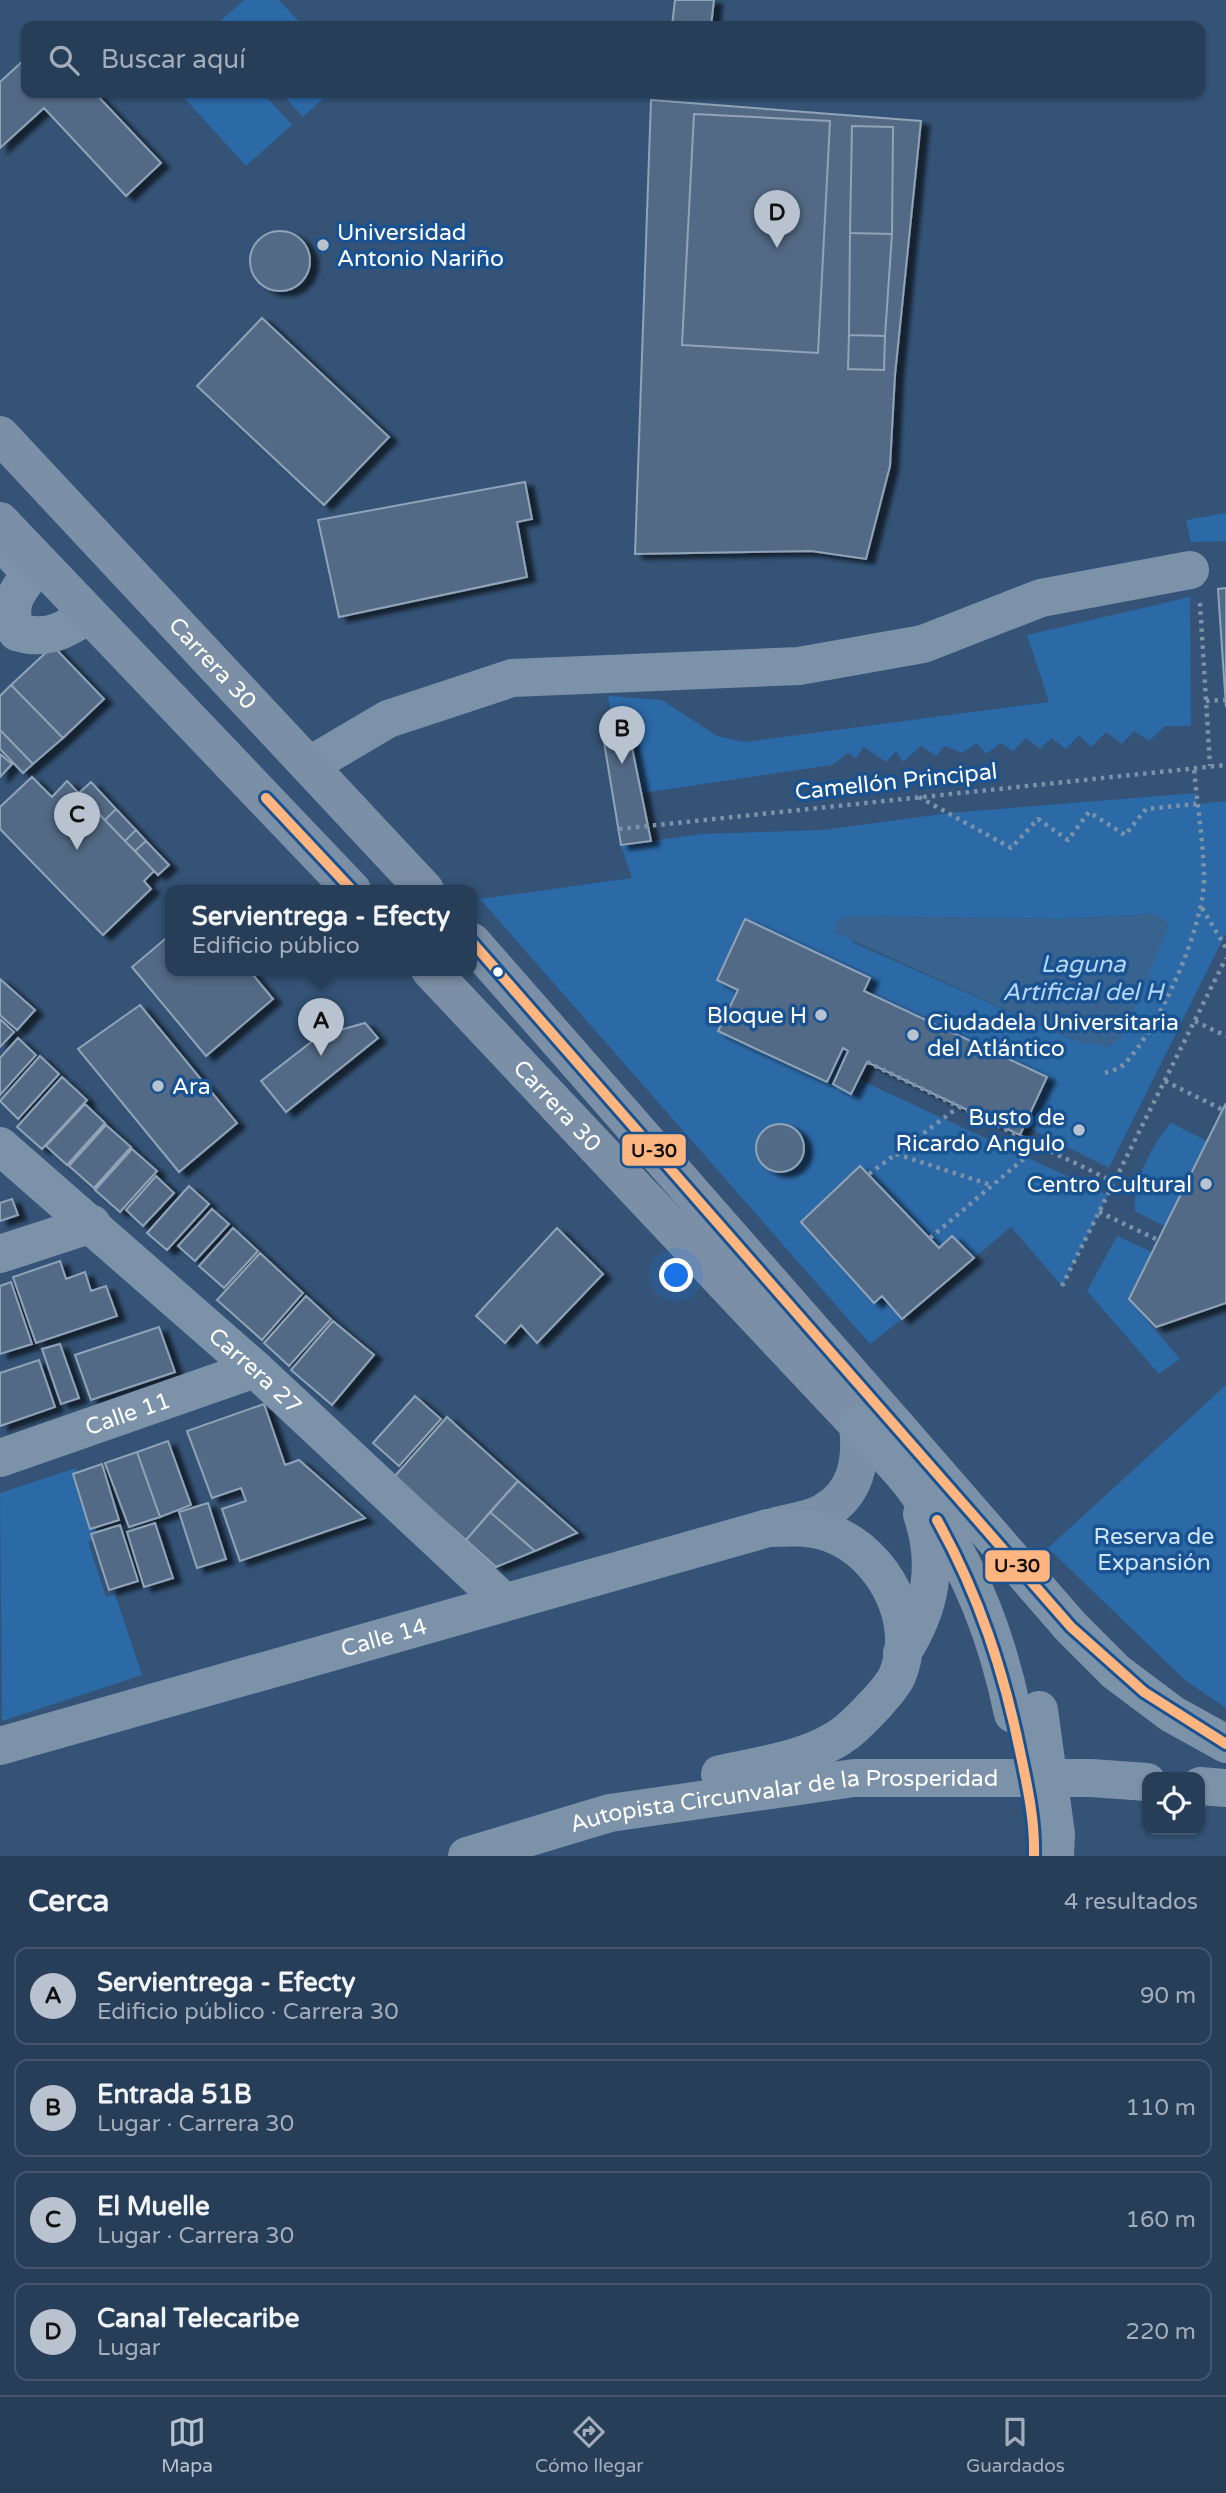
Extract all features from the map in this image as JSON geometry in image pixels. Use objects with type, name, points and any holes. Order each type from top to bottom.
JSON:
[{"type":"highway","points":[[858,1426],[910,1483],[958,1554],[976,1592],[998,1652],[1026,1712],[1056,1834],[1055,1856]]},
{"type":"highway","points":[[896,1426],[944,1492],[987,1560],[1019,1633],[1035,1828],[1034,1856]]},
{"type":"highway","points":[[896,1426],[1071,1627],[1116,1672],[1172,1714],[1226,1744]]},
{"type":"highway","points":[[610,1813],[652,1788],[791,1759],[846,1733],[897,1677],[902,1653],[926,1608],[931,1583],[932,1557],[928,1532],[910,1483]]},
{"type":"highway","points":[[768,1528],[807,1527],[831,1534],[858,1549],[886,1579],[898,1607],[902,1653]]},
{"type":"highway","name":"Autopista Circunvalar de la Prosperidad","points":[[467,1856],[610,1813],[854,1779],[1091,1778],[1142,1782]]},
{"type":"highway","points":[[1205,1786],[1226,1788]]},
{"type":"main road","name":"Carrera 30","points":[[0,435],[420,885]]},
{"type":"main road","points":[[0,521],[234,763],[347,885]]},
{"type":"main road","name":"Carrera 30","points":[[477,949],[896,1426]]},
{"type":"main road","name":"Carrera 30","points":[[435,976],[858,1426]]},
{"type":"main road","points":[[768,1528],[823,1513],[837,1502],[858,1467],[861,1453],[858,1426]]},
{"type":"street","points":[[0,540],[31,574],[12,602],[8,632],[34,637],[47,636],[66,630],[88,615]]},
{"type":"street","points":[[310,765],[388,719],[512,678],[799,666],[923,644],[1041,598],[1195,583]]},
{"type":"street","name":"Carrera 27","points":[[0,1146],[255,1368],[505,1602]]},
{"type":"street","points":[[0,1254],[92,1224]]},
{"type":"street","name":"Calle 11","points":[[0,1458],[255,1368]]},
{"type":"street","name":"Calle 14","points":[[0,1746],[768,1528]]},
{"type":"path","points":[[1195,583],[1210,766]]},
{"type":"path","points":[[1206,701],[1226,700]]},
{"type":"path","name":"Camellón Principal","points":[[619,829],[1226,765]]},
{"type":"path","points":[[1105,1073],[1123,1065],[1148,1032],[1174,984],[1201,907],[1205,876],[1194,768]]},
{"type":"path","points":[[917,797],[1011,848],[1038,819],[1068,840],[1089,812],[1125,835],[1146,810],[1196,804]]},
{"type":"path","points":[[1201,907],[1226,948]]},
{"type":"path","points":[[1062,1286],[1226,958]]},
{"type":"path","points":[[1195,1021],[1226,1036]]},
{"type":"path","points":[[867,1062],[1114,1182]]},
{"type":"path","points":[[1165,1081],[1223,1110]]},
{"type":"path","points":[[869,1174],[960,1106]]},
{"type":"path","points":[[930,1238],[1040,1145]]},
{"type":"path","points":[[896,1154],[992,1186]]},
{"type":"path","points":[[1099,1212],[1158,1240]]},
{"type":"green space","points":[[244,0],[279,0],[298,21],[220,21]]},
{"type":"green space","points":[[185,98],[268,98],[292,125],[246,166]]},
{"type":"green space","points":[[286,98],[324,98],[303,117]]},
{"type":"green space","points":[[1226,513],[1226,541],[1191,542],[1186,520]]},
{"type":"green space","points":[[1190,597],[1191,726],[1165,726],[1149,741],[1134,731],[1122,744],[1106,732],[1091,747],[1079,735],[1066,749],[1051,738],[1040,749],[1026,738],[1013,751],[1001,743],[986,754],[977,743],[962,753],[945,746],[936,756],[921,746],[903,762],[896,751],[886,762],[864,747],[856,758],[848,753],[832,765],[642,793],[629,734],[615,734],[608,696],[662,700],[717,736],[745,742],[1049,702],[1027,635]]},
{"type":"green space","points":[[1196,793],[1197,804],[1226,801],[1226,933],[1109,1168],[1025,1126],[1047,1076],[864,991],[870,978],[746,920],[738,990],[719,1031],[827,1082],[843,1048],[848,1051],[833,1085],[851,1094],[858,1079],[1108,1195],[1062,1286],[1011,1227],[974,1258],[953,1236],[939,1248],[860,1166],[801,1222],[873,1303],[882,1296],[902,1319],[870,1344],[480,899],[632,878],[621,845],[702,834],[823,830],[949,813]],"holes":[[[1156,914],[1078,1042],[854,943],[837,920],[853,916],[1060,919]]]},
{"type":"green space","points":[[1171,1123],[1207,1141],[1166,1227],[1135,1211],[1135,1200],[1145,1164]]},
{"type":"green space","points":[[1117,1236],[1152,1252],[1129,1299],[1180,1359],[1159,1374],[1087,1291]]},
{"type":"green space","name":"Reserva de Expansión","points":[[1226,1385],[1226,1708],[1186,1681],[1048,1548]]},
{"type":"green space","points":[[76,1468],[99,1538],[88,1542],[106,1597],[115,1594],[142,1675],[2,1721],[0,1493]]},
{"type":"water","name":"Laguna Artificial del H","points":[[1157,914],[1169,925],[1124,1035],[1109,1047],[1078,1042],[834,932],[837,920],[853,916],[1060,919]]},
{"type":"building","points":[[675,0],[714,0],[712,21],[673,21]]},
{"type":"building","points":[[21,63],[21,98],[100,98],[161,163],[126,196],[44,108],[0,148],[0,82]]},
{"type":"building","points":[[651,100],[921,121],[895,375],[890,466],[866,559],[811,551],[635,554]]},
{"type":"building","points":[[694,114],[830,121],[818,353],[682,345]]},
{"type":"building","points":[[852,126],[893,127],[892,234],[850,233]]},
{"type":"building","points":[[280,231],[297,236],[305,244],[310,261],[305,278],[297,286],[280,291],[263,286],[255,278],[250,261],[255,244],[263,236]]},
{"type":"building","points":[[850,233],[892,234],[885,336],[849,335]]},
{"type":"building","points":[[262,318],[389,437],[324,505],[197,386]]},
{"type":"building","points":[[849,335],[885,336],[884,370],[848,369]]},
{"type":"building","points":[[525,482],[532,519],[517,522],[527,577],[339,617],[318,520]]},
{"type":"building","points":[[1226,588],[1226,707],[1218,589]]},
{"type":"building","points":[[53,646],[104,699],[63,738],[11,685]]},
{"type":"building","points":[[11,685],[63,738],[33,764],[0,730],[0,696]]},
{"type":"building","points":[[0,730],[33,764],[23,773],[0,749]]},
{"type":"building","points":[[629,733],[651,841],[621,845],[603,736]]},
{"type":"building","points":[[0,754],[12,764],[0,777]]},
{"type":"building","points":[[32,777],[52,797],[67,781],[154,871],[144,881],[151,889],[103,935],[0,829],[0,807]]},
{"type":"building","points":[[91,782],[116,809],[105,820],[79,793]]},
{"type":"building","points":[[116,809],[136,830],[125,841],[105,820]]},
{"type":"building","points":[[136,830],[146,841],[135,851],[125,841]]},
{"type":"building","points":[[146,841],[169,865],[158,875],[135,851]]},
{"type":"building","name":"Bloque H","points":[[745,919],[870,978],[864,991],[1047,1077],[1020,1135],[867,1062],[851,1094],[833,1084],[848,1051],[843,1048],[827,1082],[718,1031],[738,990],[717,980]]},
{"type":"building","points":[[165,939],[165,976],[254,976],[273,999],[206,1056],[132,967]]},
{"type":"building","points":[[0,979],[35,1010],[17,1030],[0,1015]]},
{"type":"building","name":"Ara","points":[[140,1005],[237,1123],[179,1172],[78,1049]]},
{"type":"building","points":[[0,1019],[14,1032],[0,1047]]},
{"type":"building","points":[[365,1023],[378,1038],[286,1112],[261,1081],[319,1036]]},
{"type":"building","points":[[18,1038],[36,1055],[0,1095],[0,1058]]},
{"type":"building","points":[[40,1056],[59,1074],[18,1119],[0,1101]]},
{"type":"building","points":[[62,1077],[87,1100],[42,1149],[17,1127]]},
{"type":"building","name":"Centro Cultural","points":[[1226,1103],[1226,1303],[1156,1327],[1129,1299]]},
{"type":"building","points":[[85,1104],[105,1123],[67,1165],[46,1146]]},
{"type":"building","points":[[780,1124],[789,1125],[797,1131],[803,1139],[803,1157],[797,1165],[789,1171],[780,1172],[771,1171],[763,1165],[757,1157],[756,1148],[757,1139],[763,1131],[771,1125]]},
{"type":"building","points":[[106,1125],[131,1147],[94,1188],[69,1166]]},
{"type":"building","points":[[132,1149],[157,1171],[120,1212],[95,1190]]},
{"type":"building","points":[[860,1166],[939,1248],[952,1236],[974,1258],[902,1319],[882,1296],[874,1303],[801,1222]]},
{"type":"building","points":[[156,1176],[174,1193],[143,1226],[126,1210]]},
{"type":"building","points":[[189,1186],[209,1204],[167,1250],[147,1233]]},
{"type":"building","points":[[12,1199],[18,1215],[0,1221],[0,1203]]},
{"type":"building","points":[[212,1209],[229,1224],[195,1261],[178,1246]]},
{"type":"building","points":[[233,1228],[258,1251],[224,1288],[199,1266]]},
{"type":"building","points":[[557,1228],[603,1274],[537,1343],[521,1325],[505,1343],[476,1316]]},
{"type":"building","points":[[260,1253],[303,1293],[262,1340],[217,1300]]},
{"type":"building","points":[[60,1261],[66,1279],[85,1272],[91,1291],[106,1286],[117,1316],[36,1343],[13,1277]]},
{"type":"building","points":[[11,1282],[32,1344],[0,1354],[0,1286]]},
{"type":"building","points":[[306,1296],[331,1319],[289,1366],[264,1343]]},
{"type":"building","points":[[333,1321],[374,1355],[332,1405],[291,1370]]},
{"type":"building","points":[[159,1327],[175,1372],[91,1400],[75,1355]]},
{"type":"building","points":[[60,1344],[79,1398],[61,1404],[42,1349]]},
{"type":"building","points":[[39,1360],[55,1407],[0,1426],[0,1373]]},
{"type":"building","points":[[415,1396],[441,1419],[399,1466],[373,1443]]},
{"type":"building","points":[[264,1404],[285,1465],[299,1460],[365,1518],[240,1561],[222,1509],[246,1501],[241,1488],[212,1498],[187,1431]]},
{"type":"building","points":[[447,1417],[518,1481],[466,1540],[394,1477]]},
{"type":"building","points":[[168,1441],[191,1505],[160,1517],[137,1452]]},
{"type":"building","points":[[137,1452],[160,1517],[129,1527],[105,1463]]},
{"type":"building","points":[[102,1464],[119,1520],[90,1529],[73,1474]]},
{"type":"building","points":[[518,1481],[577,1533],[535,1551],[490,1512]]},
{"type":"building","points":[[208,1503],[226,1559],[197,1568],[179,1512]]},
{"type":"building","points":[[490,1512],[535,1551],[496,1567],[466,1540]]},
{"type":"building","points":[[155,1523],[173,1578],[144,1587],[127,1532]]},
{"type":"building","points":[[120,1525],[138,1581],[109,1590],[91,1534]]},
{"type":"transit line","name":"U-30","points":[[266,798],[347,885]]},
{"type":"transit line","name":"U-30","points":[[477,948],[1071,1627],[1144,1692],[1226,1744]]},
{"type":"transit line","name":"U-30","points":[[937,1520],[978,1605],[1007,1694],[1028,1793],[1034,1856]]},
{"type":"place","name":"Universidad Antonio Nariño","points":[[323,245]]},
{"type":"place","name":"Canal Telecaribe","points":[[777,248]]},
{"type":"place","name":"Entrada 51B","points":[[622,764]]},
{"type":"place","name":"El Muelle","points":[[77,850]]},
{"type":"place","name":"Bloque H","points":[[821,1015]]},
{"type":"place","name":"Ciudadela Universitaria del Atlántico","points":[[913,1035]]},
{"type":"place","name":"Servientrega - Efecty","points":[[321,1056]]},
{"type":"place","name":"Ara","points":[[158,1086]]},
{"type":"place","name":"Busto de Ricardo Angulo","points":[[1079,1130]]},
{"type":"place","name":"Centro Cultural","points":[[1206,1184]]}]
